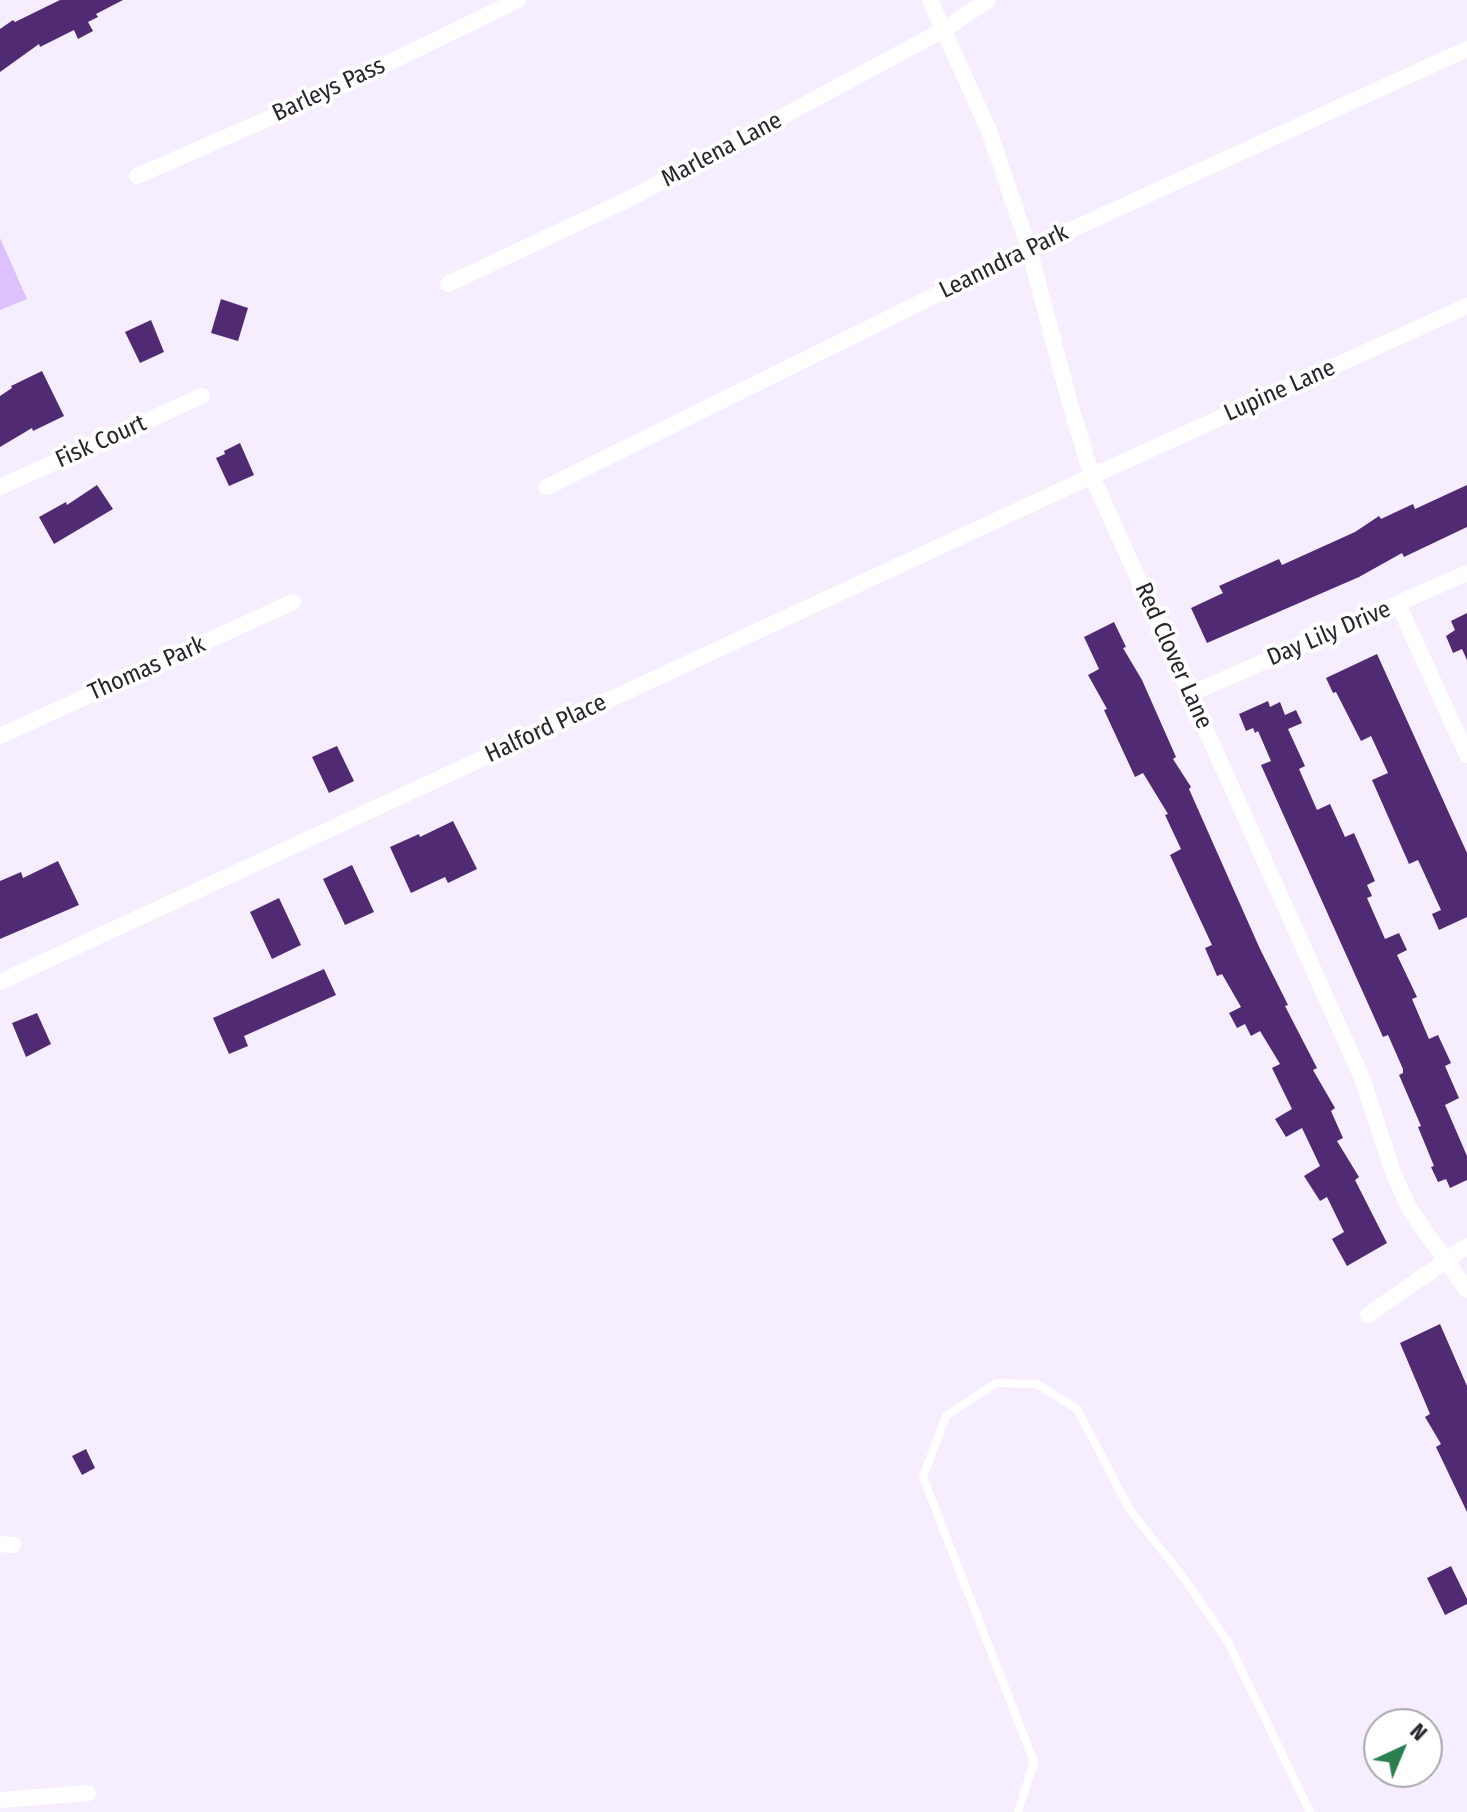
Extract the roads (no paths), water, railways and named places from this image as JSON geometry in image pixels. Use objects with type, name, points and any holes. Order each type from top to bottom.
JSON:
[{"type":"street","name":"Barleys Pass","points":[[137,176],[323,95],[518,0]]},
{"type":"street","name":"Red Clover Lane","points":[[930,0],[990,133],[1029,249],[1092,476],[1362,1078],[1393,1172],[1410,1210],[1467,1290]]},
{"type":"street","name":"Marlena Lane","points":[[448,284],[633,197],[945,29],[988,0]]},
{"type":"street","name":"Leanndra Park","points":[[547,487],[1029,249],[1467,49]]},
{"type":"street","name":"Lupine Lane","points":[[1092,476],[1467,306]]},
{"type":"street","name":"Fisk Court","points":[[0,487],[202,396]]},
{"type":"street","name":"Halford Place","points":[[0,982],[1092,476]]},
{"type":"street","name":"Day Lily Drive","points":[[1190,694],[1467,573]]},
{"type":"street","name":"Thomas Park","points":[[0,736],[293,602]]},
{"type":"street","points":[[1398,604],[1467,755]]},
{"type":"street","points":[[1368,1315],[1467,1246]]},
{"type":"street","points":[[3,1804],[88,1793]]},
{"type":"lane","points":[[1018,1812],[1034,1762],[923,1477],[946,1416],[996,1383],[1037,1384],[1077,1409],[1130,1510],[1183,1577],[1228,1642],[1310,1812]]}]
